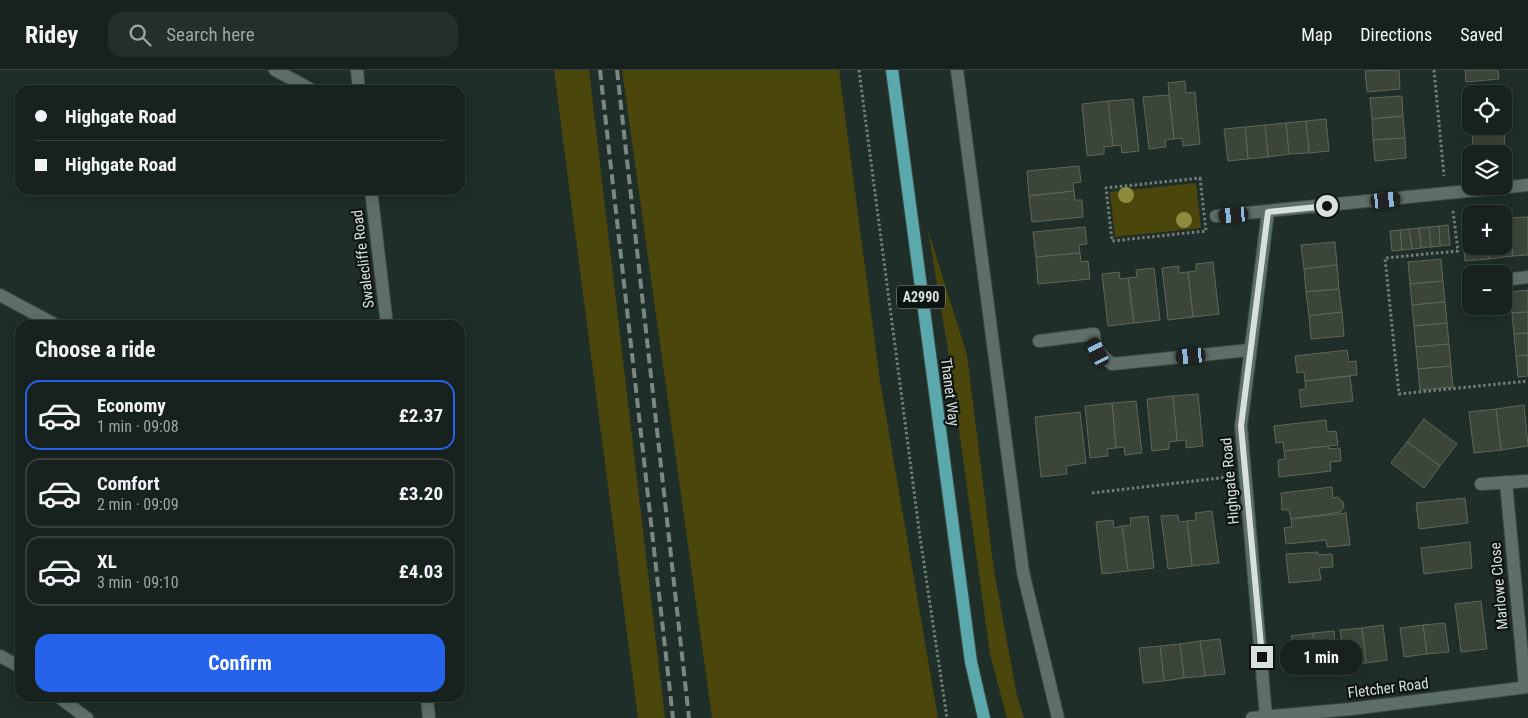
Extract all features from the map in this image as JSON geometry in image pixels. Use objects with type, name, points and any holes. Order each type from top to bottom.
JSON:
[{"type":"main road","name":"Thanet Way","points":[[892,70],[966,632],[984,718]]},
{"type":"street","points":[[275,70],[303,85]]},
{"type":"street","points":[[357,70],[358,85]]},
{"type":"street","points":[[957,70],[1023,572],[1058,718]]},
{"type":"street","points":[[1216,216],[1528,185]]},
{"type":"street","name":"Swalecliffe Road","points":[[372,195],[386,320]]},
{"type":"street","name":"Highgate Road","points":[[1266,717],[1241,426],[1268,212]]},
{"type":"street","points":[[1512,279],[1528,277]]},
{"type":"street","points":[[0,295],[47,320]]},
{"type":"street","points":[[1039,341],[1094,334],[1094,343],[1098,352],[1112,364],[1250,350]]},
{"type":"street","points":[[1481,484],[1528,481]]},
{"type":"street","name":"Marlowe Close","points":[[1506,482],[1527,687]]},
{"type":"street","points":[[0,656],[15,664]]},
{"type":"street","name":"Fletcher Road","points":[[1252,718],[1352,713],[1527,687]]},
{"type":"street","points":[[65,702],[87,718]]},
{"type":"street","points":[[427,702],[429,718]]},
{"type":"path","points":[[858,70],[920,537],[947,718]]},
{"type":"path","points":[[1434,70],[1448,193],[1458,251],[1385,258],[1399,394],[1528,381]]},
{"type":"path","points":[[1200,178],[1206,231],[1112,241],[1106,188],[1200,178]]},
{"type":"path","points":[[1092,493],[1245,475]]},
{"type":"shaded area","points":[[554,70],[589,70],[665,718],[638,718]]},
{"type":"shaded area","points":[[622,70],[839,70],[880,381],[938,718],[712,718]]},
{"type":"shaded area","points":[[1196,183],[1201,228],[1115,237],[1110,192]]},
{"type":"shaded area","points":[[928,230],[967,355],[994,571],[1017,696],[1024,718],[1007,718],[990,654],[948,350]]},
{"type":"building","points":[[1399,70],[1400,89],[1367,92],[1365,71]]},
{"type":"building","points":[[1465,70],[1498,70],[1499,79],[1466,82]]},
{"type":"building","points":[[1185,81],[1186,93],[1195,92],[1200,144],[1183,146],[1182,138],[1174,139],[1168,83]]},
{"type":"building","points":[[1169,95],[1174,139],[1165,140],[1166,147],[1149,149],[1143,97]]},
{"type":"building","points":[[1402,96],[1403,116],[1372,119],[1370,98]]},
{"type":"building","points":[[1133,99],[1139,151],[1122,153],[1121,145],[1113,146],[1108,101]]},
{"type":"building","points":[[1108,101],[1113,146],[1104,147],[1104,154],[1087,156],[1082,104]]},
{"type":"building","points":[[1403,116],[1405,138],[1373,140],[1372,119]]},
{"type":"building","points":[[1326,119],[1329,151],[1309,153],[1306,121]]},
{"type":"building","points":[[1306,121],[1309,153],[1289,154],[1286,123]]},
{"type":"building","points":[[1286,123],[1289,154],[1268,157],[1265,125]]},
{"type":"building","points":[[1265,125],[1268,157],[1248,159],[1245,127]]},
{"type":"building","points":[[1245,127],[1248,159],[1228,161],[1224,129]]},
{"type":"building","points":[[1472,135],[1504,135],[1505,145],[1473,145]]},
{"type":"building","points":[[1405,138],[1406,158],[1375,161],[1373,140]]},
{"type":"building","points":[[1079,166],[1081,182],[1073,183],[1074,191],[1029,196],[1027,171]]},
{"type":"building","points":[[1074,191],[1075,200],[1082,200],[1083,217],[1032,222],[1029,196]]},
{"type":"building","points":[[1528,217],[1528,255],[1513,256],[1512,218]]},
{"type":"building","points":[[1448,225],[1450,245],[1440,246],[1439,226]]},
{"type":"building","points":[[1439,226],[1440,246],[1431,247],[1429,227]]},
{"type":"building","points":[[1085,227],[1087,244],[1079,245],[1080,253],[1036,257],[1033,232]]},
{"type":"building","points":[[1429,227],[1431,247],[1421,248],[1419,228]]},
{"type":"building","points":[[1419,228],[1421,248],[1412,249],[1409,229]]},
{"type":"building","points":[[1409,229],[1412,249],[1402,250],[1400,230]]},
{"type":"building","points":[[1400,230],[1402,250],[1392,251],[1390,231]]},
{"type":"building","points":[[1335,242],[1337,265],[1304,269],[1301,245]]},
{"type":"building","points":[[1512,246],[1513,256],[1489,259],[1489,255],[1512,255]]},
{"type":"building","points":[[1080,253],[1081,262],[1088,261],[1090,279],[1038,284],[1036,257]]},
{"type":"building","points":[[1464,255],[1489,255],[1489,259],[1465,261]]},
{"type":"building","points":[[1441,259],[1443,281],[1410,284],[1408,262]]},
{"type":"building","points":[[1213,262],[1219,314],[1193,317],[1188,272],[1196,271],[1196,264]]},
{"type":"building","points":[[1337,265],[1339,289],[1306,292],[1304,269]]},
{"type":"building","points":[[1179,266],[1179,273],[1188,272],[1193,317],[1168,320],[1162,268]]},
{"type":"building","points":[[1154,268],[1160,320],[1134,323],[1128,278],[1137,277],[1136,270]]},
{"type":"building","points":[[1119,272],[1120,279],[1128,278],[1134,323],[1108,326],[1102,274]]},
{"type":"building","points":[[1443,281],[1445,302],[1412,305],[1410,284]]},
{"type":"building","points":[[1339,289],[1342,312],[1309,316],[1306,292]]},
{"type":"building","points":[[1528,290],[1528,312],[1512,313],[1512,292]]},
{"type":"building","points":[[1445,302],[1447,323],[1414,326],[1412,305]]},
{"type":"building","points":[[1342,312],[1344,336],[1311,339],[1309,316]]},
{"type":"building","points":[[1528,312],[1528,333],[1514,334],[1512,313]]},
{"type":"building","points":[[1447,323],[1449,344],[1416,347],[1414,326]]},
{"type":"building","points":[[1528,333],[1528,355],[1516,356],[1514,334]]},
{"type":"building","points":[[1449,344],[1451,366],[1418,369],[1416,347]]},
{"type":"building","points":[[1347,350],[1349,362],[1356,361],[1357,375],[1305,381],[1304,372],[1297,373],[1295,356]]},
{"type":"building","points":[[1528,355],[1528,376],[1518,377],[1516,356]]},
{"type":"building","points":[[1451,366],[1453,387],[1420,390],[1418,369]]},
{"type":"building","points":[[1350,376],[1353,401],[1301,407],[1299,390],[1306,389],[1305,381]]},
{"type":"building","points":[[1198,394],[1203,446],[1186,448],[1186,440],[1177,441],[1173,396]]},
{"type":"building","points":[[1173,396],[1177,441],[1169,442],[1169,449],[1152,451],[1147,399]]},
{"type":"building","points":[[1136,401],[1142,453],[1125,455],[1124,447],[1116,448],[1112,403]]},
{"type":"building","points":[[1112,403],[1116,448],[1107,449],[1108,456],[1090,458],[1085,406]]},
{"type":"building","points":[[1524,405],[1528,446],[1501,450],[1496,409]]},
{"type":"building","points":[[1496,409],[1501,450],[1474,453],[1469,412]]},
{"type":"building","points":[[1080,412],[1086,463],[1066,466],[1067,474],[1041,477],[1035,417]]},
{"type":"building","points":[[1424,419],[1457,444],[1440,466],[1407,442]]},
{"type":"building","points":[[1326,420],[1327,432],[1336,431],[1338,445],[1284,451],[1283,442],[1276,443],[1274,426]]},
{"type":"building","points":[[1407,442],[1440,466],[1424,488],[1391,463]]},
{"type":"building","points":[[1329,446],[1329,449],[1340,448],[1341,461],[1330,462],[1331,471],[1279,477],[1278,460],[1285,459],[1284,451]]},
{"type":"building","points":[[1332,487],[1333,498],[1338,497],[1343,502],[1344,508],[1340,512],[1291,519],[1289,510],[1282,510],[1281,493]]},
{"type":"building","points":[[1465,498],[1468,523],[1419,529],[1416,503]]},
{"type":"building","points":[[1212,511],[1219,563],[1192,566],[1187,521],[1196,520],[1195,513]]},
{"type":"building","points":[[1346,513],[1350,545],[1327,547],[1326,540],[1286,544],[1284,528],[1292,527],[1291,519]]},
{"type":"building","points":[[1178,515],[1179,522],[1187,521],[1192,566],[1168,569],[1161,516]]},
{"type":"building","points":[[1148,516],[1154,568],[1128,571],[1122,526],[1131,525],[1130,518]]},
{"type":"building","points":[[1113,520],[1114,528],[1122,526],[1128,571],[1102,574],[1096,522]]},
{"type":"building","points":[[1470,542],[1472,568],[1424,574],[1421,548]]},
{"type":"building","points":[[1318,552],[1318,555],[1332,554],[1333,567],[1319,568],[1321,580],[1289,583],[1286,554]]},
{"type":"building","points":[[1481,601],[1487,649],[1461,652],[1455,604]]},
{"type":"building","points":[[1445,623],[1449,652],[1427,654],[1423,625]]},
{"type":"building","points":[[1383,625],[1387,660],[1366,663],[1362,628]]},
{"type":"building","points":[[1423,625],[1427,654],[1404,657],[1400,628]]},
{"type":"building","points":[[1362,628],[1366,663],[1344,665],[1340,630]]},
{"type":"building","points":[[1334,631],[1337,666],[1317,668],[1313,633]]},
{"type":"building","points":[[1313,633],[1317,668],[1295,671],[1291,636]]},
{"type":"building","points":[[1220,639],[1225,674],[1205,676],[1200,641]]},
{"type":"building","points":[[1200,641],[1205,676],[1184,678],[1180,644]]},
{"type":"building","points":[[1180,644],[1184,678],[1164,681],[1160,646]]},
{"type":"building","points":[[1160,646],[1164,681],[1143,683],[1139,648]]},
{"type":"railway","points":[[600,70],[673,718]]},
{"type":"railway","points":[[617,70],[689,718]]},
{"type":"route","points":[[1262,657],[1241,426],[1268,212],[1327,206]]}]
